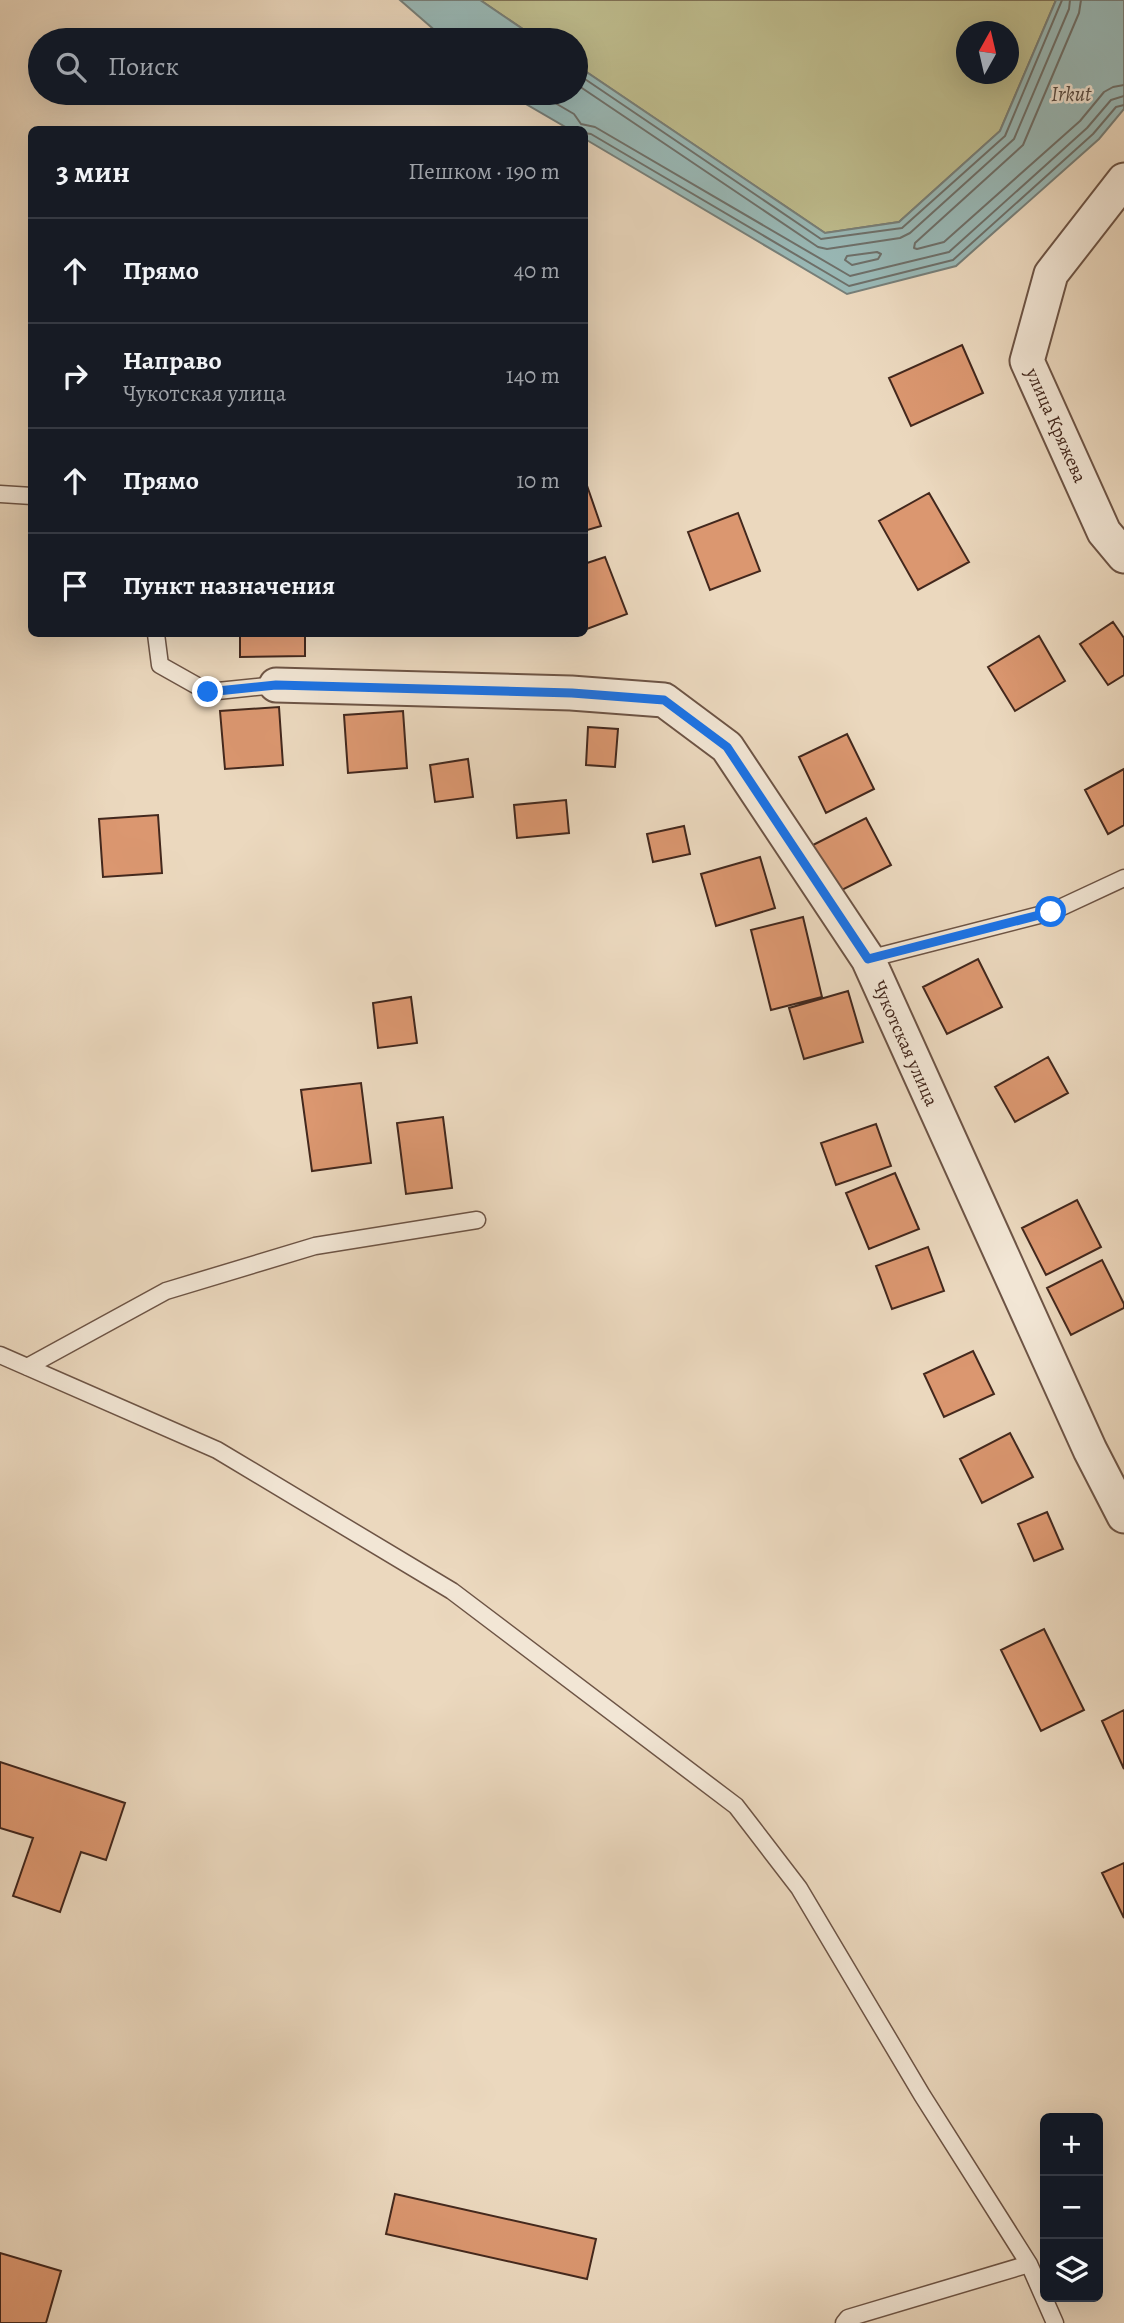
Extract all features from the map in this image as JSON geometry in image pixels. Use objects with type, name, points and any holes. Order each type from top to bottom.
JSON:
[{"type":"street","name":"улица Кряжева","points":[[1124,180],[1051,274],[1027,362],[1104,532],[1124,556]]},
{"type":"street","name":"Чукотская улица","points":[[276,685],[572,693],[664,700],[727,747],[868,959],[1090,1450],[1124,1516]]},
{"type":"lane","points":[[0,494],[28,496]]},
{"type":"lane","points":[[156,637],[160,664],[208,692],[276,685]]},
{"type":"lane","points":[[868,959],[1051,912],[1124,878]]},
{"type":"lane","points":[[27,1367],[166,1291],[315,1245],[477,1220]]},
{"type":"lane","points":[[0,1355],[217,1450],[452,1591],[736,1807],[799,1888],[922,2095],[1029,2264],[1055,2323]]},
{"type":"lane","points":[[844,2323],[848,2318],[1029,2264]]},
{"type":"shaded area","points":[[480,0],[1056,0],[1000,131],[899,222],[825,233],[588,73],[588,28],[521,28]]},
{"type":"water","points":[[400,0],[480,0],[521,28],[432,28]]},
{"type":"water","name":"Irkut","points":[[1056,0],[1124,0],[1124,109],[1099,139],[956,266],[847,294],[588,141],[588,126],[564,126],[528,105],[588,105],[588,73],[825,233],[899,222],[1000,131]]},
{"type":"building","points":[[962,345],[983,393],[911,426],[889,378]]},
{"type":"building","points":[[588,489],[601,526],[588,530]]},
{"type":"building","points":[[929,493],[969,562],[918,590],[879,521]]},
{"type":"building","points":[[738,513],[760,571],[710,590],[688,532]]},
{"type":"building","points":[[605,557],[627,614],[588,629],[588,563]]},
{"type":"building","points":[[1113,622],[1124,638],[1124,675],[1108,685],[1080,644]]},
{"type":"building","points":[[1039,636],[1065,681],[1015,711],[988,667]]},
{"type":"building","points":[[240,637],[305,637],[305,656],[240,657]]},
{"type":"building","points":[[279,707],[283,765],[225,769],[220,711]]},
{"type":"building","points":[[403,711],[407,768],[348,773],[344,715]]},
{"type":"building","points":[[588,727],[618,729],[615,767],[586,765]]},
{"type":"building","points":[[847,734],[874,789],[826,813],[799,757]]},
{"type":"building","points":[[468,759],[473,797],[435,802],[430,765]]},
{"type":"building","points":[[1124,769],[1124,825],[1108,834],[1085,790]]},
{"type":"building","points":[[566,800],[569,833],[517,838],[514,805]]},
{"type":"building","points":[[158,815],[162,873],[103,877],[99,819]]},
{"type":"building","points":[[866,818],[891,865],[836,893],[811,846]]},
{"type":"building","points":[[684,826],[690,854],[653,862],[647,834]]},
{"type":"building","points":[[760,857],[775,908],[716,926],[701,874]]},
{"type":"building","points":[[803,917],[822,997],[771,1010],[751,930]]},
{"type":"building","points":[[978,959],[1002,1007],[947,1034],[923,987]]},
{"type":"building","points":[[848,991],[863,1042],[804,1059],[789,1008]]},
{"type":"building","points":[[411,997],[417,1043],[378,1048],[373,1003]]},
{"type":"building","points":[[1048,1057],[1068,1093],[1015,1122],[995,1087]]},
{"type":"building","points":[[361,1083],[371,1163],[312,1171],[301,1090]]},
{"type":"building","points":[[443,1117],[452,1188],[406,1194],[397,1123]]},
{"type":"building","points":[[876,1124],[891,1166],[836,1185],[821,1143]]},
{"type":"building","points":[[895,1173],[919,1229],[869,1249],[846,1193]]},
{"type":"building","points":[[1077,1200],[1101,1247],[1046,1275],[1022,1228]]},
{"type":"building","points":[[928,1247],[944,1291],[892,1309],[876,1266]]},
{"type":"building","points":[[1102,1260],[1124,1308],[1071,1335],[1047,1288]]},
{"type":"building","points":[[973,1351],[994,1394],[944,1417],[924,1374]]},
{"type":"building","points":[[1010,1433],[1033,1477],[982,1503],[960,1459]]},
{"type":"building","points":[[1047,1512],[1063,1549],[1034,1561],[1018,1524]]},
{"type":"building","points":[[1044,1629],[1084,1710],[1041,1731],[1001,1650]]},
{"type":"building","points":[[1124,1710],[1124,1769],[1102,1721]]},
{"type":"building","points":[[0,1762],[125,1803],[106,1860],[81,1852],[60,1912],[13,1896],[33,1838],[0,1828]]},
{"type":"building","points":[[1124,1863],[1124,1918],[1102,1873]]},
{"type":"building","points":[[395,2194],[596,2239],[587,2279],[386,2234]]},
{"type":"building","points":[[0,2253],[61,2271],[46,2323],[0,2323]]},
{"type":"route","points":[[208,692],[276,685],[572,693],[664,700],[727,747],[868,959],[1051,912]]}]
